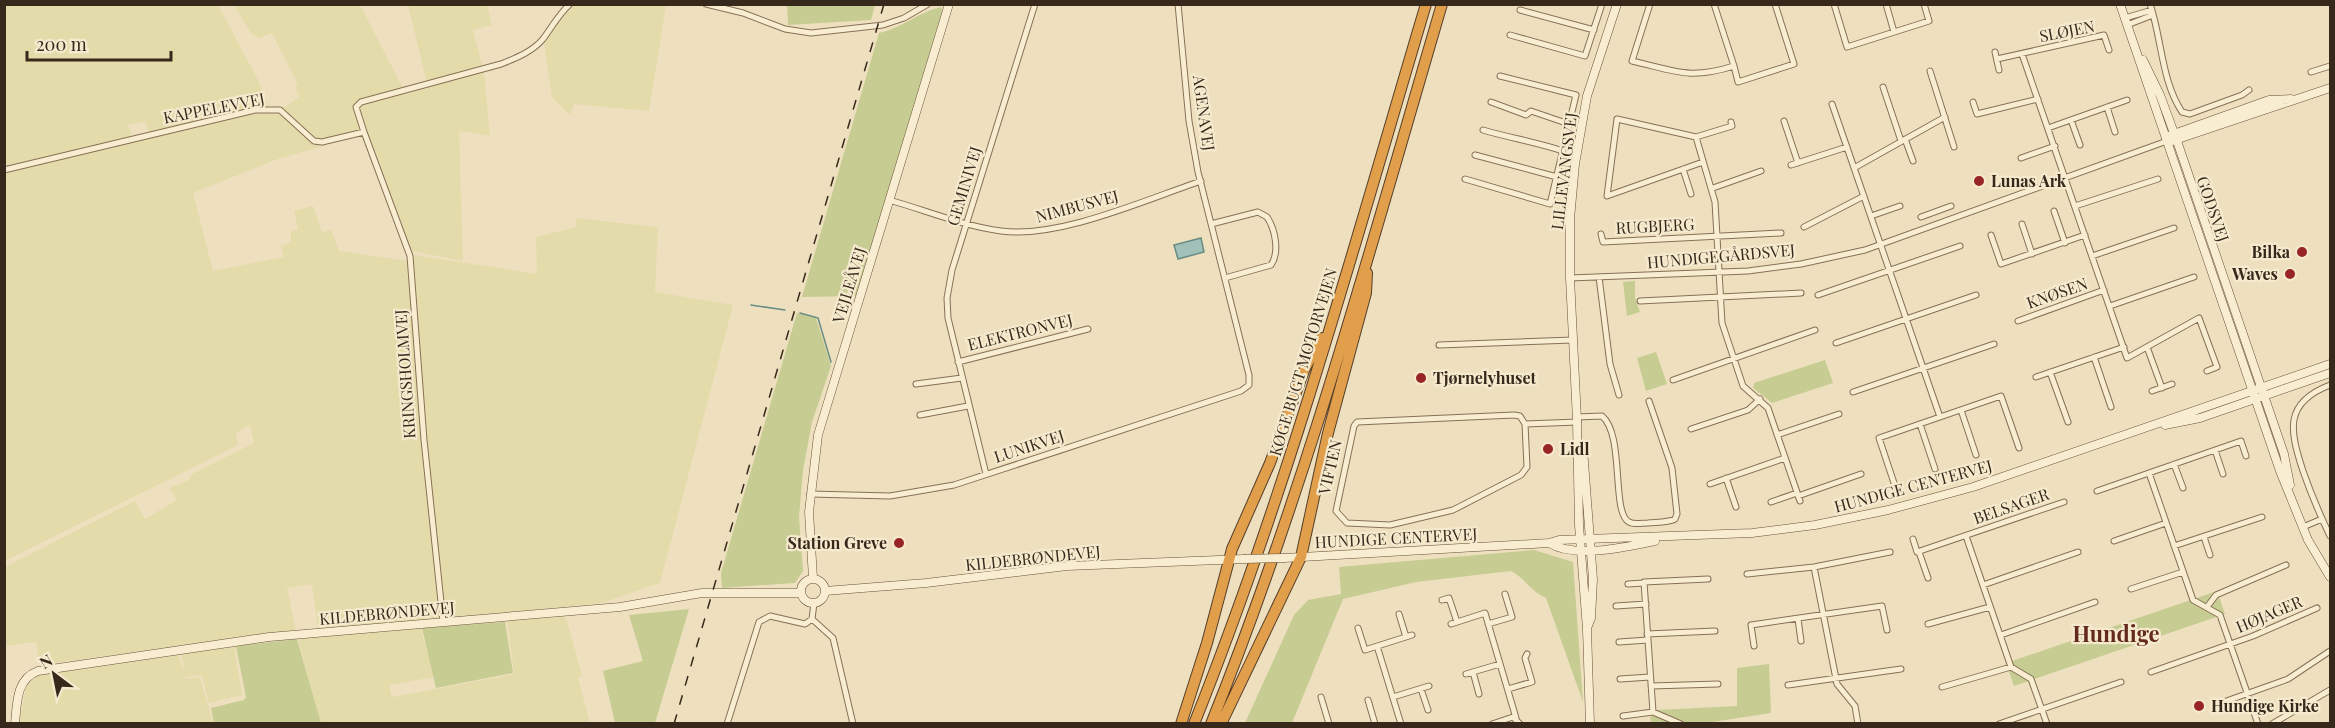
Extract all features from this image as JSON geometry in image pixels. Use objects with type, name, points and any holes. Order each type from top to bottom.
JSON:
[{"type":"highway","name":"KØGE BUGT MOTORVEJEN","points":[[1194,723],[1265,535],[1426,4]]},
{"type":"highway","name":"KØGE BUGT MOTORVEJEN","points":[[1211,723],[1280,541],[1443,4]]},
{"type":"highway","points":[[1221,723],[1300,557],[1328,433],[1366,293],[1368,255]]},
{"type":"highway","points":[[1181,723],[1207,643],[1229,560],[1270,463],[1305,368],[1331,322]]},
{"type":"street","points":[[364,132],[356,107],[361,102],[501,64],[519,57],[535,47],[556,18],[570,4]]},
{"type":"street","points":[[706,4],[743,13],[785,29],[811,33],[883,25],[904,18],[928,4]]},
{"type":"street","name":"VEJLEÅVEJ","points":[[813,578],[810,494],[818,435],[949,4]]},
{"type":"street","name":"GEMINIVEJ","points":[[986,474],[948,318],[947,298],[952,270],[1035,4]]},
{"type":"street","name":"AGENAVEJ","points":[[1178,4],[1189,121],[1211,224],[1249,375],[1249,385]]},
{"type":"street","points":[[1510,35],[1585,56],[1602,4]]},
{"type":"street","name":"LILLEVANGSVEJ","points":[[1587,629],[1591,618],[1593,593],[1573,340],[1570,278],[1572,191],[1585,112],[1601,48],[1617,4]]},
{"type":"street","points":[[1650,4],[1632,61],[1691,75],[1709,74],[1734,66]]},
{"type":"street","points":[[1714,4],[1738,82],[1794,64],[1774,4]]},
{"type":"street","points":[[1834,4],[1847,47],[1929,21],[1924,4]]},
{"type":"street","points":[[1886,4],[1894,32]]},
{"type":"street","name":"GODSVEJ","points":[[2120,4],[2167,141],[2259,393],[2284,454],[2292,498],[2302,527],[2331,577]]},
{"type":"street","points":[[1520,10],[1594,30]]},
{"type":"street","points":[[2126,22],[2152,10],[2159,45],[2179,109],[2185,114],[2242,95],[2249,90]]},
{"type":"street","name":"SLØJEN","points":[[1997,60],[2104,35],[2109,50]]},
{"type":"street","name":"GODSVEJ","points":[[2131,35],[2160,95],[2177,141],[2259,393]]},
{"type":"street","points":[[1589,45],[1601,48]]},
{"type":"street","points":[[1995,52],[1999,70]]},
{"type":"street","name":"SLØJEN","points":[[2022,54],[2066,177]]},
{"type":"street","points":[[2311,72],[2331,66]]},
{"type":"street","points":[[1930,71],[1954,147]]},
{"type":"street","points":[[1465,180],[1551,204],[1576,95],[1500,76]]},
{"type":"street","points":[[1883,87],[1913,161]]},
{"type":"street","points":[[2167,141],[2177,141],[2331,88]]},
{"type":"street","points":[[2167,141],[2173,132],[2269,100],[2301,98]]},
{"type":"street","points":[[1973,102],[1977,114],[2038,99]]},
{"type":"street","points":[[2048,128],[2127,100]]},
{"type":"street","points":[[1491,102],[1526,114],[1531,111],[1569,124]]},
{"type":"street","points":[[1832,104],[1940,417]]},
{"type":"street","points":[[2107,107],[2115,132]]},
{"type":"street","points":[[1572,108],[1585,112]]},
{"type":"street","name":"KAPPELEVVEJ","points":[[4,170],[255,110],[280,110],[314,141],[322,142],[364,132]]},
{"type":"street","points":[[1854,168],[1945,117]]},
{"type":"street","name":"RUGBJERG","points":[[1703,162],[1606,197],[1617,119],[1696,137],[1732,126],[1731,122]]},
{"type":"street","points":[[2071,120],[2080,145]]},
{"type":"street","points":[[1784,121],[1798,163]]},
{"type":"street","points":[[1483,130],[1520,141],[1527,139],[1563,151]]},
{"type":"street","name":"KRINGSHOLMVEJ","points":[[364,132],[410,256],[424,440],[443,621]]},
{"type":"street","name":"RUGBJERG","points":[[1696,137],[1713,188],[1722,324],[1743,386],[1761,399],[1768,408],[1798,497]]},
{"type":"street","name":"HUNDIGEGÅRDSVEJ","points":[[1570,278],[1718,272],[1801,264],[1881,244],[2167,141]]},
{"type":"street","points":[[2021,158],[2055,146]]},
{"type":"street","points":[[1791,165],[1847,147]]},
{"type":"street","points":[[1475,155],[1557,177]]},
{"type":"street","name":"RUGBJERG","points":[[1683,169],[1691,194]]},
{"type":"street","points":[[1713,188],[1761,171]]},
{"type":"street","name":"KNØSEN","points":[[2066,177],[2124,346]]},
{"type":"street","points":[[2075,206],[2158,179]]},
{"type":"street","name":"NIMBUSVEJ","points":[[889,200],[999,231],[1046,231],[1201,181]]},
{"type":"street","points":[[1804,227],[1864,196]]},
{"type":"street","points":[[1871,216],[1900,206]]},
{"type":"street","points":[[1921,217],[1951,206]]},
{"type":"street","points":[[2054,211],[2065,243]]},
{"type":"street","points":[[1211,224],[1258,212],[1267,217],[1274,234],[1275,246],[1271,265],[1225,278]]},
{"type":"street","points":[[1936,212],[1940,223]]},
{"type":"street","points":[[2022,224],[2032,254]]},
{"type":"street","name":"KNØSEN","points":[[2092,256],[2174,228]]},
{"type":"street","name":"RUGBJERG","points":[[1601,234],[1603,242],[1781,234]]},
{"type":"street","points":[[1991,235],[2001,264],[2085,236]]},
{"type":"street","points":[[1818,295],[1960,246]]},
{"type":"street","points":[[1599,277],[1610,364],[1619,395]]},
{"type":"street","name":"KNØSEN","points":[[2110,306],[2194,277]]},
{"type":"street","name":"KNØSEN","points":[[2018,321],[2104,290]]},
{"type":"street","points":[[1640,301],[1670,303],[1719,297],[1801,293]]},
{"type":"street","points":[[1836,343],[1976,295]]},
{"type":"street","points":[[2036,377],[2124,346],[2127,358],[2200,315],[2217,367],[2207,371]]},
{"type":"street","name":"ELEKTRONVEJ","points":[[958,362],[1088,329]]},
{"type":"street","points":[[1673,380],[1815,330]]},
{"type":"street","points":[[1439,345],[1573,340]]},
{"type":"street","points":[[1853,392],[1994,344]]},
{"type":"street","points":[[2147,347],[2162,388]]},
{"type":"street","points":[[2094,357],[2111,407]]},
{"type":"street","name":"HUNDIGE CENTERVEJ","points":[[1244,559],[1589,539],[1668,538],[1752,533],[1815,525],[1888,510],[1973,487],[2158,425],[2184,422],[2331,364]]},
{"type":"street","points":[[2050,372],[2068,423]]},
{"type":"street","name":"HUNDIGE CENTERVEJ","points":[[2259,393],[2331,373]]},
{"type":"street","points":[[916,384],[962,378]]},
{"type":"street","points":[[2152,391],[2172,384]]},
{"type":"street","name":"LUNIKVEJ","points":[[810,494],[860,497],[898,496],[954,485],[1241,391],[1249,385]]},
{"type":"street","points":[[2331,386],[2305,399],[2295,413],[2292,430],[2294,445],[2322,519],[2331,536]]},
{"type":"street","points":[[1894,483],[1876,437],[2001,396],[2006,390]]},
{"type":"street","points":[[2001,396],[2019,448]]},
{"type":"street","points":[[1691,429],[1748,410],[1761,399]]},
{"type":"street","name":"VIFTEN","points":[[1525,424],[1578,421],[1602,416],[1609,425],[1614,442],[1621,509],[1626,519],[1632,523],[1669,522],[1675,519],[1677,514],[1673,475],[1649,400]]},
{"type":"street","points":[[920,415],[968,406]]},
{"type":"street","points":[[1961,410],[1976,455]]},
{"type":"street","points":[[1777,435],[1839,414]]},
{"type":"street","name":"VIFTEN","points":[[1514,415],[1520,416],[1525,424],[1527,461],[1524,471],[1465,505],[1390,525],[1347,523],[1336,511],[1354,426],[1357,422],[1514,415]]},
{"type":"street","name":"LILLEVANGSVEJ","points":[[1578,421],[1580,550],[1587,629],[1590,723]]},
{"type":"street","points":[[1920,424],[1935,469]]},
{"type":"street","points":[[2097,491],[2241,441],[2246,456]]},
{"type":"street","points":[[2215,450],[2223,474]]},
{"type":"street","points":[[1710,484],[1785,458]]},
{"type":"street","points":[[2174,464],[2182,488]]},
{"type":"street","name":"HØJAGER","points":[[2149,473],[2193,600],[2219,614],[2258,723]]},
{"type":"street","points":[[1771,502],[1798,497],[1861,474]]},
{"type":"street","points":[[1726,478],[1737,507]]},
{"type":"street","name":"BELSAGER","points":[[1919,552],[2064,502]]},
{"type":"street","points":[[2174,546],[2262,518]]},
{"type":"street","points":[[2302,527],[2322,519]]},
{"type":"street","points":[[2114,541],[2166,523]]},
{"type":"street","name":"BELSAGER","points":[[1966,536],[2011,667]]},
{"type":"street","points":[[2204,537],[2211,555]]},
{"type":"street","name":"HUNDIGE CENTERVEJ","points":[[1549,543],[1558,549],[1590,550],[1622,548],[1668,538]]},
{"type":"street","points":[[1913,539],[1928,578]]},
{"type":"street","points":[[1747,574],[1814,567],[1890,552]]},
{"type":"street","points":[[1983,585],[2078,552]]},
{"type":"street","name":"KILDEBRØNDEVEJ","points":[[825,591],[926,583],[1067,566],[1244,559]]},
{"type":"street","points":[[2206,607],[2216,595],[2286,565]]},
{"type":"street","points":[[1814,567],[1838,687],[1855,706],[1858,723]]},
{"type":"street","points":[[2131,589],[2183,572]]},
{"type":"street","points":[[813,578],[822,582],[825,591],[821,600],[814,603],[804,599],[801,593],[802,585],[813,578]]},
{"type":"street","points":[[1628,584],[1708,579]]},
{"type":"street","points":[[1644,583],[1653,712]]},
{"type":"street","name":"KILDEBRØNDEVEJ","points":[[15,723],[22,682],[28,675],[38,671],[269,637],[620,607],[702,593],[801,593]]},
{"type":"street","points":[[1488,624],[1512,617],[1505,594]]},
{"type":"street","points":[[1442,600],[1449,598],[1454,623],[1485,613],[1518,721],[1492,723]]},
{"type":"street","points":[[2001,635],[2095,602]]},
{"type":"street","points":[[812,619],[814,603]]},
{"type":"street","points":[[1616,606],[1646,604]]},
{"type":"street","points":[[1754,646],[1751,625],[1882,606],[1887,630]]},
{"type":"street","points":[[1928,624],[1990,607]]},
{"type":"street","name":"HØJAGER","points":[[2151,672],[2230,644],[2317,608]]},
{"type":"street","points":[[1358,628],[1365,650],[1409,636],[1399,614]]},
{"type":"street","points":[[727,723],[762,619],[770,616],[801,625],[812,619]]},
{"type":"street","points":[[812,619],[833,638],[853,723]]},
{"type":"street","points":[[1798,620],[1801,642]]},
{"type":"street","points":[[1619,642],[1714,631]]},
{"type":"street","points":[[1377,646],[1399,723]]},
{"type":"street","points":[[2217,705],[2288,679],[2331,651]]},
{"type":"street","points":[[1508,689],[1532,681],[1524,658],[1527,654]]},
{"type":"street","points":[[1466,674],[1500,664]]},
{"type":"street","points":[[1942,687],[2011,667],[2031,680],[2047,723]]},
{"type":"street","points":[[1788,685],[1901,669]]},
{"type":"street","points":[[1473,672],[1479,694]]},
{"type":"street","points":[[1620,679],[1650,677]]},
{"type":"street","points":[[1999,723],[2121,682]]},
{"type":"street","points":[[1651,686],[1718,684]]},
{"type":"street","points":[[1393,697],[1429,686]]},
{"type":"street","points":[[1421,689],[1428,710]]},
{"type":"street","points":[[2272,723],[2331,690]]},
{"type":"street","points":[[1321,697],[1329,723]]},
{"type":"street","points":[[1368,700],[1375,723]]},
{"type":"street","points":[[1623,716],[1653,712],[1681,723]]},
{"type":"shaded area","points":[[4,5],[218,5],[257,78],[269,107],[150,135],[145,121],[128,125],[133,140],[5,169]]},
{"type":"shaded area","points":[[234,5],[360,5],[406,94],[428,88],[408,5],[487,5],[492,25],[473,30],[484,72],[490,136],[459,131],[463,261],[412,251],[368,133],[278,159],[193,193],[213,271],[284,257],[281,246],[291,242],[291,232],[298,229],[294,211],[313,206],[322,232],[331,230],[339,251],[408,261],[439,620],[419,621],[434,677],[389,685],[392,697],[514,674],[507,618],[561,614],[567,621],[582,676],[578,678],[590,723],[321,723],[296,631],[233,640],[242,695],[209,703],[202,675],[185,677],[186,679],[200,677],[213,723],[19,723],[26,687],[36,676],[44,673],[178,655],[185,673],[180,646],[40,665],[36,642],[5,646],[5,567],[135,501],[145,519],[177,500],[169,488],[189,480],[192,474],[254,443],[250,425],[236,433],[238,445],[5,561],[5,172],[287,106],[299,97],[295,86],[298,84],[272,33],[259,38],[251,33]],"holes":[[[312,584],[318,629],[296,630],[287,588]]]},
{"type":"shaded area","points":[[574,5],[666,5],[649,111],[574,104],[570,115],[552,97],[544,44],[558,19]]},
{"type":"shaded area","points":[[575,218],[658,227],[655,292],[733,305],[660,583],[602,603],[444,619],[425,441],[413,255],[537,274],[536,237],[577,227]]},
{"type":"green space","points":[[787,4],[875,5],[871,20],[788,25]]},
{"type":"green space","points":[[941,7],[944,12],[856,296],[802,297],[879,33]]},
{"type":"green space","points":[[1635,281],[1635,298],[1640,312],[1627,316],[1623,282]]},
{"type":"green space","points":[[797,313],[816,318],[831,366],[812,422],[803,470],[799,517],[803,571],[795,583],[722,588],[721,573]]},
{"type":"green space","points":[[1656,352],[1667,384],[1646,391],[1637,358]]},
{"type":"green space","points":[[1825,360],[1833,383],[1772,403],[1753,388],[1754,383]]},
{"type":"green space","points":[[1534,550],[1573,562],[1583,702],[1546,598],[1511,571],[1416,582],[1343,599],[1292,723],[1245,723],[1294,615],[1308,600],[1341,594],[1339,567]]},
{"type":"green space","points":[[2217,591],[2225,614],[2014,686],[2006,663]]},
{"type":"green space","points":[[689,609],[655,723],[615,723],[603,671],[643,661],[629,615]]},
{"type":"green space","points":[[505,622],[513,673],[436,688],[422,628]]},
{"type":"green space","points":[[297,639],[321,723],[214,723],[211,708],[244,700],[246,697],[236,646]]},
{"type":"green space","points":[[1769,664],[1771,713],[1699,724],[1651,723],[1650,717],[1657,710],[1737,706],[1737,668]]},
{"type":"water","points":[[1201,238],[1204,252],[1178,259],[1174,245]]},
{"type":"waterway","points":[[751,305],[785,310]]},
{"type":"waterway","points":[[800,313],[818,318],[831,362]]},
{"type":"railway","points":[[674,724],[884,4]]},
{"type":"place","name":"Lunas Ark","points":[[1979,181]]},
{"type":"place","name":"Bilka","points":[[2302,252]]},
{"type":"place","name":"Waves","points":[[2290,274]]},
{"type":"place","name":"Tjørnelyhuset","points":[[1421,378]]},
{"type":"place","name":"Lidl","points":[[1548,449]]},
{"type":"place","name":"Station Greve","points":[[899,543]]},
{"type":"place","name":"Hundige Kirke","points":[[2199,706]]},
{"type":"district","name":"Hundige","points":[[2116,634]]}]
